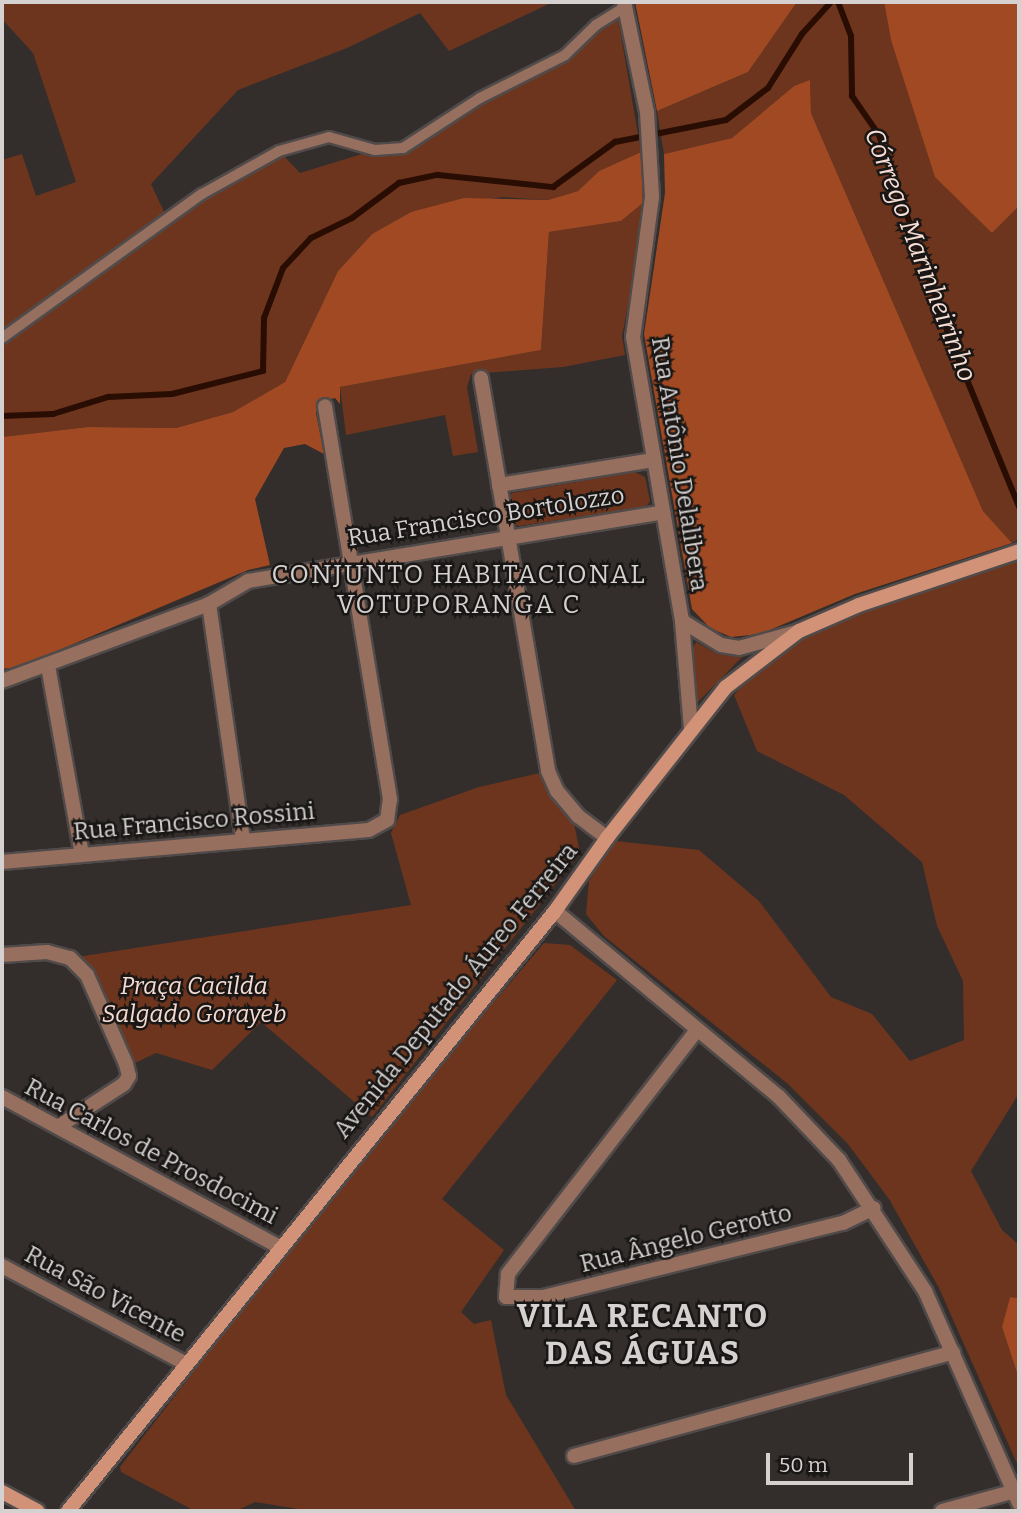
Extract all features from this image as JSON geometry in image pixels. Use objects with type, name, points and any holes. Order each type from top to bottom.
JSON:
[{"type":"main road","name":"Avenida Deputado Áureo Ferreira","points":[[68,1511],[279,1247],[555,911],[607,838],[691,728],[726,687],[799,631],[859,605],[1019,551]]},
{"type":"main road","points":[[2,1492],[37,1511]]},
{"type":"street","name":"Rua Antônio Delalibera","points":[[625,4],[647,112],[649,150],[648,249],[633,337],[682,621],[691,728]]},
{"type":"street","points":[[481,378],[548,771],[556,791],[578,816],[607,838]]},
{"type":"street","points":[[325,407],[353,562]]},
{"type":"street","points":[[499,485],[654,460]]},
{"type":"street","name":"Rua Francisco Bortolozzo","points":[[2,681],[209,604],[248,582],[506,536],[663,512]]},
{"type":"street","name":"Rua Francisco Rossini","points":[[2,862],[369,830],[387,820],[390,799],[353,562]]},
{"type":"street","points":[[209,604],[243,841]]},
{"type":"street","points":[[682,621],[721,645],[739,648],[799,631]]},
{"type":"street","points":[[48,666],[82,855]]},
{"type":"street","points":[[555,911],[779,1097],[839,1160],[874,1208],[925,1291],[1017,1497],[942,1511]]},
{"type":"street","points":[[2,956],[47,952],[70,958],[87,975],[128,1076],[124,1084],[59,1126]]},
{"type":"street","name":"Rua Ângelo Gerotto","points":[[697,1030],[508,1274],[506,1297],[543,1297],[843,1223],[874,1208]]},
{"type":"street","name":"Rua Carlos de Prosdocimi","points":[[2,1097],[279,1247]]},
{"type":"street","name":"Rua São Vicente","points":[[2,1266],[187,1364]]},
{"type":"street","points":[[574,1456],[954,1352]]},
{"type":"lane","points":[[2,338],[194,200],[269,156],[329,137],[375,150],[403,149],[470,104],[565,55],[596,25],[625,4]]},
{"type":"green space","points":[[2,2],[553,2],[449,51],[420,13],[347,48],[238,90],[151,184],[167,218],[279,151],[300,173],[375,150],[403,148],[439,121],[530,75],[617,12],[641,152],[599,171],[578,191],[548,200],[502,197],[411,212],[372,234],[338,271],[285,382],[233,412],[176,428],[88,427],[2,437],[2,160],[22,154],[36,196],[76,182],[33,53],[2,19]]},
{"type":"green space","points":[[797,2],[884,2],[891,40],[912,99],[992,233],[1019,206],[1019,539],[1012,543],[983,511],[811,113],[810,81],[794,86],[732,138],[664,154],[657,111],[748,72]]},
{"type":"green space","points":[[643,203],[640,247],[622,336],[625,355],[563,367],[471,374],[467,387],[478,452],[453,456],[445,415],[346,435],[340,387],[541,350],[549,232],[621,221]]},
{"type":"green space","points":[[635,472],[645,477],[650,501],[646,507],[519,526],[511,523],[507,498],[512,493]]},
{"type":"green space","points":[[1019,559],[1019,1093],[971,1171],[1002,1230],[1019,1245],[1019,1298],[1010,1297],[1002,1327],[1019,1379],[1019,1468],[939,1288],[889,1199],[848,1144],[788,1084],[604,936],[586,914],[589,881],[615,841],[699,850],[759,901],[831,997],[872,1014],[910,1061],[964,1040],[963,981],[937,926],[922,862],[844,795],[757,751],[734,695],[763,664],[802,640],[861,612]]},
{"type":"green space","points":[[696,642],[717,654],[742,657],[694,706],[691,653]]},
{"type":"green space","name":"Praça Cacilda Salgado Gorayeb","points":[[540,773],[545,787],[573,818],[580,853],[372,1117],[261,1022],[212,1070],[156,1053],[135,1063],[94,971],[77,957],[411,905],[391,833],[400,815],[479,787]]},
{"type":"green space","points":[[544,943],[570,945],[617,980],[442,1199],[504,1250],[461,1312],[474,1324],[491,1320],[506,1395],[576,1511],[311,1511],[255,1502],[236,1511],[195,1511],[121,1472],[120,1467],[194,1371],[386,1129]]},
{"type":"shaded area","points":[[635,2],[797,2],[748,72],[657,111]]},
{"type":"shaded area","points":[[884,2],[1019,2],[1019,206],[992,233],[935,177],[891,40]]},
{"type":"shaded area","points":[[810,80],[811,113],[983,511],[1012,543],[855,594],[760,634],[731,637],[710,628],[692,609],[644,334],[665,193],[664,154],[732,138],[794,86]]},
{"type":"shaded area","points":[[641,152],[643,203],[621,221],[549,232],[541,350],[340,387],[340,404],[335,398],[319,402],[316,413],[324,454],[305,444],[284,448],[255,499],[270,565],[248,570],[19,667],[2,669],[2,437],[88,427],[176,428],[233,412],[285,382],[338,271],[372,234],[411,212],[464,198],[548,200],[578,191],[599,171]]},
{"type":"shaded area","points":[[1010,1297],[1019,1298],[1019,1379],[1002,1327]]},
{"type":"waterway","points":[[2,416],[53,414],[108,397],[172,394],[263,371],[264,318],[283,268],[311,238],[352,218],[399,183],[438,175],[553,187],[615,142],[726,120],[768,88],[802,34],[831,2]]},
{"type":"waterway","name":"Córrego Marinheirinho","points":[[838,2],[851,36],[852,96],[879,135],[949,336],[1019,507]]},
{"type":"district","name":"CONJUNTO HABITACIONAL VOTUPORANGA C","points":[[459,590]]},
{"type":"district","name":"VILA RECANTO DAS ÁGUAS","points":[[643,1336]]}]
